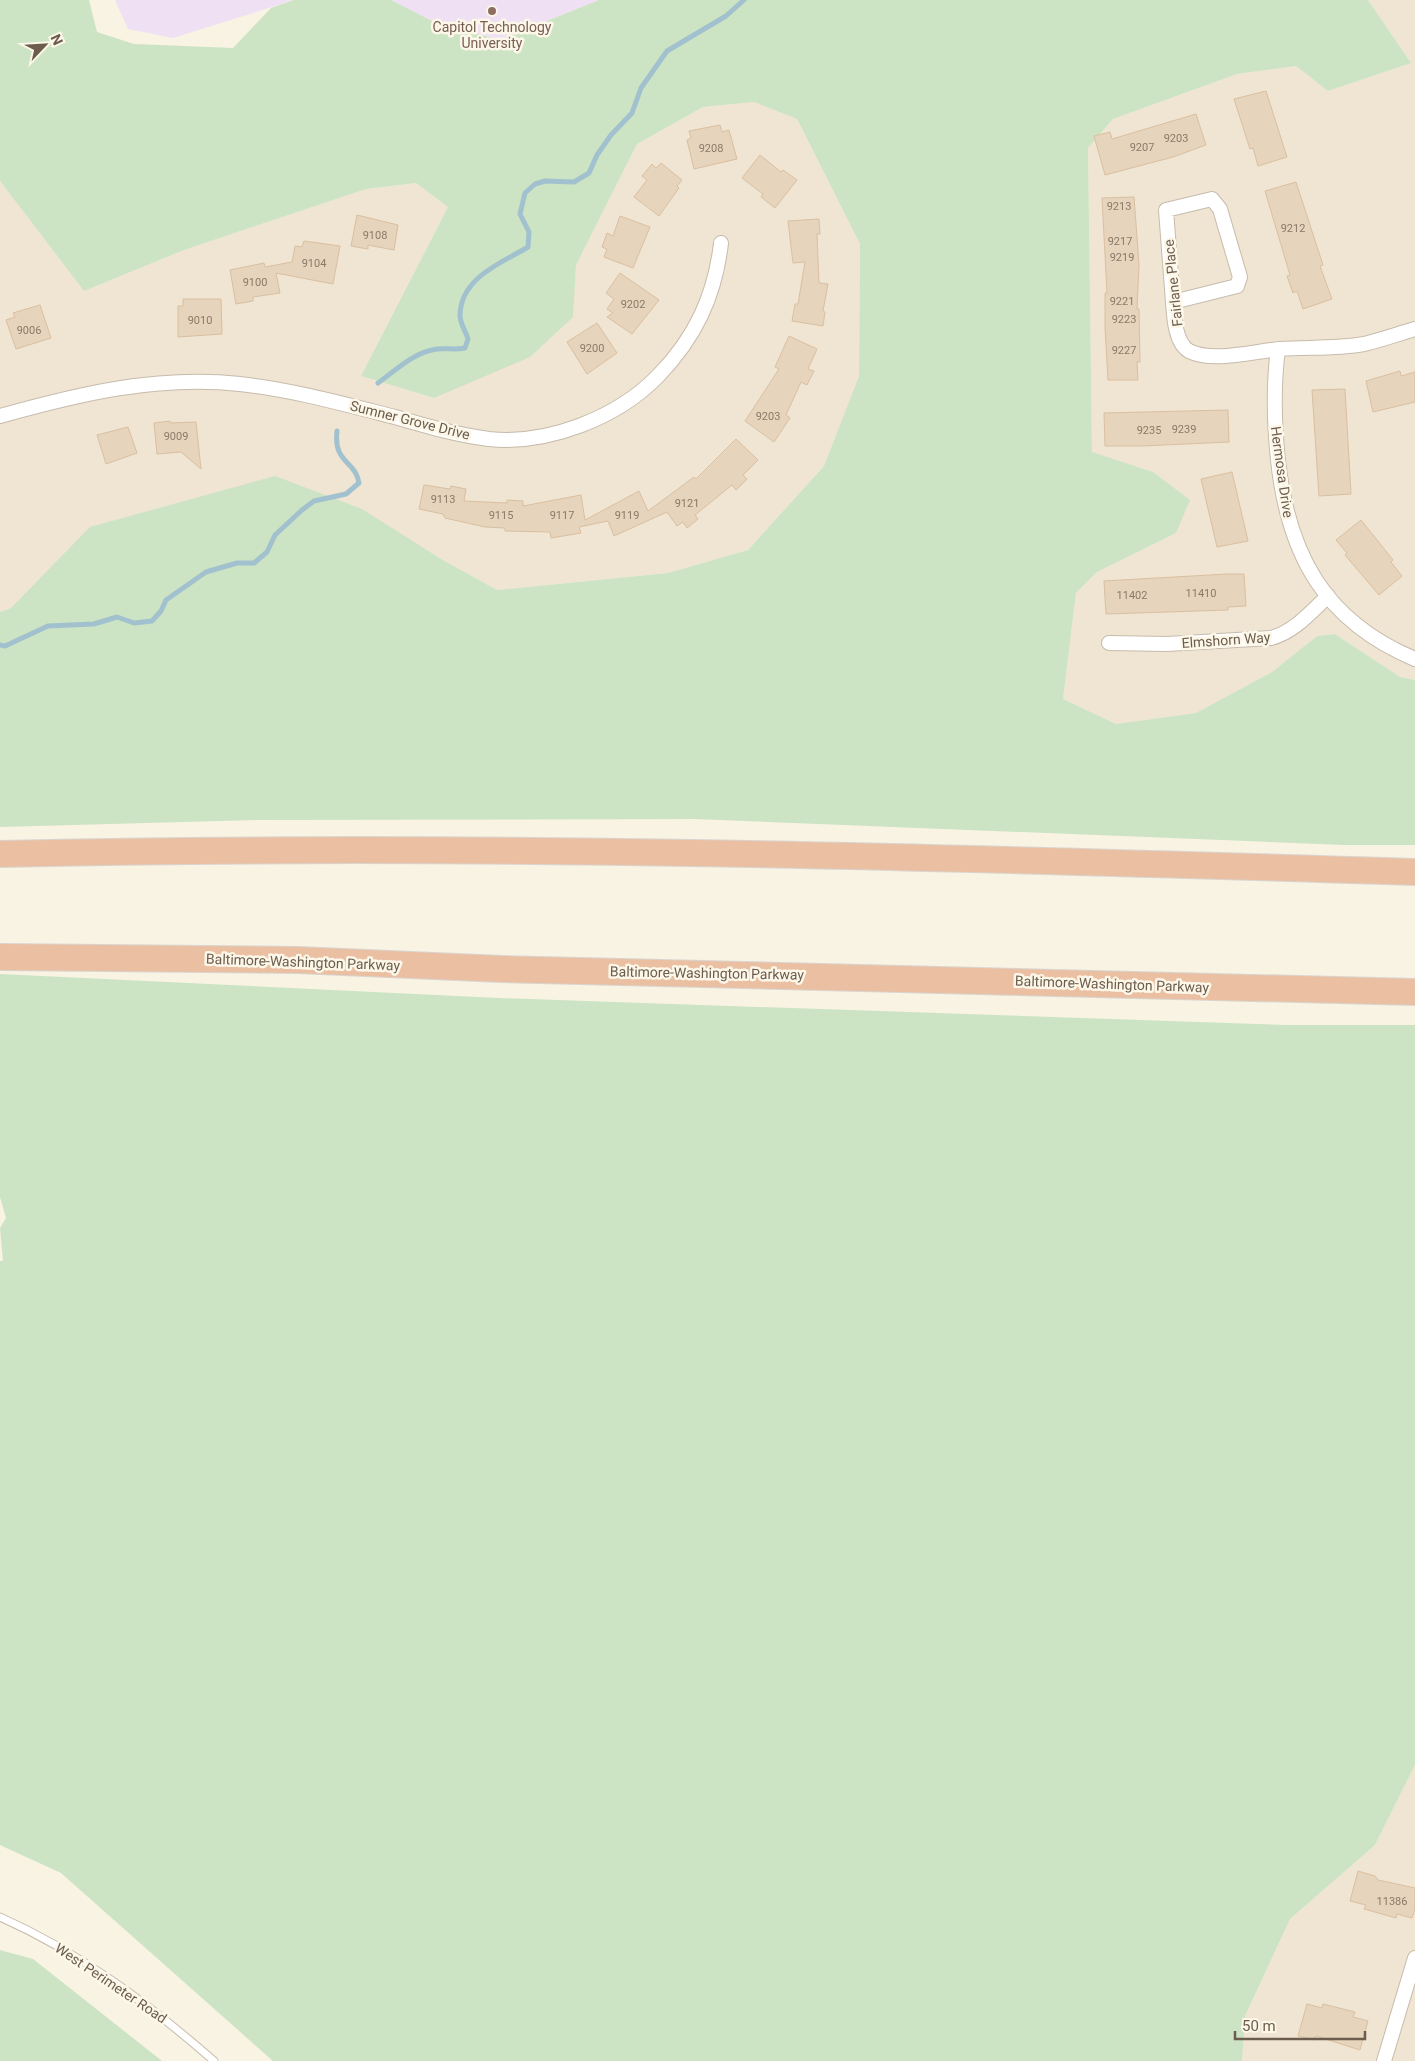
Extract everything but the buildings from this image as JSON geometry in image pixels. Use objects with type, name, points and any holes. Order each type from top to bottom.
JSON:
[{"type":"highway","points":[[0,854],[495,849],[848,854],[1415,872]]},
{"type":"highway","name":"Baltimore-Washington Parkway","points":[[0,956],[298,960],[502,969],[1415,992]]},
{"type":"street","name":"Fairlane Place","points":[[1173,302],[1237,286],[1240,277],[1220,209],[1212,199],[1166,210],[1173,302],[1178,338],[1188,350],[1203,355],[1243,355],[1278,349],[1363,344],[1415,329]]},
{"type":"street","name":"Sumner Grove Drive","points":[[0,416],[97,391],[170,382],[208,382],[238,384],[311,395],[457,434],[491,439],[549,434],[580,425],[630,399],[651,383],[670,363],[687,342],[702,317],[718,270],[721,243]]},
{"type":"street","name":"Hermosa Drive","points":[[1278,349],[1274,403],[1284,503],[1301,556],[1314,580],[1370,637],[1415,659]]},
{"type":"street","name":"Elmshorn Way","points":[[1109,643],[1177,644],[1271,638],[1282,635],[1291,629],[1328,596]]},
{"type":"street","points":[[1384,2061],[1415,1958]]},
{"type":"lane","name":"West Perimeter Road","points":[[0,1917],[29,1930],[116,1984],[158,2013],[214,2061]]},
{"type":"shaded area","points":[[115,0],[294,0],[173,38],[128,29]]},
{"type":"shaded area","name":"Capitol Technology University","points":[[391,0],[599,0],[500,40],[434,22]]},
{"type":"shaded area","points":[[1368,0],[1415,0],[1415,680],[1400,677],[1335,634],[1317,636],[1272,672],[1196,713],[1116,724],[1063,699],[1076,593],[1097,572],[1176,533],[1153,472],[1092,453],[1088,148],[1113,119],[1237,74],[1296,66],[1328,91],[1411,63]]},
{"type":"shaded area","points":[[754,102],[797,119],[860,244],[859,376],[824,466],[748,550],[668,573],[497,590],[441,559],[11,608],[0,612],[0,181],[84,291],[184,250],[366,189],[416,183],[448,207],[361,376],[434,398],[474,380],[572,317],[576,265],[637,144],[703,107]]},
{"type":"shaded area","points":[[1415,1765],[1415,2061],[1242,2061],[1245,2016],[1290,1919],[1375,1845]]},
{"type":"green space","points":[[0,0],[89,0],[97,32],[134,44],[233,48],[271,8],[294,0],[391,0],[434,22],[500,40],[599,0],[1368,0],[1411,63],[1328,91],[1296,66],[1237,74],[1113,119],[1088,148],[1092,452],[1153,472],[1190,500],[1176,533],[1097,572],[1076,593],[1063,699],[1116,724],[1196,713],[1272,672],[1317,636],[1335,634],[1400,677],[1415,680],[1415,845],[1344,845],[695,819],[258,820],[0,827],[0,612],[11,608],[90,527],[275,476],[362,509],[441,559],[497,590],[668,573],[748,550],[824,466],[859,376],[860,244],[797,119],[754,102],[703,107],[637,144],[576,265],[573,317],[530,357],[434,398],[361,376],[448,207],[416,183],[366,189],[184,250],[84,291],[0,181]]},
{"type":"green space","points":[[0,974],[498,998],[1285,1025],[1415,1025],[1415,1765],[1375,1845],[1290,1919],[1245,2016],[1242,2061],[273,2061],[61,1873],[0,1845],[0,1261],[3,1261],[0,1228],[6,1218],[0,1197]]},
{"type":"green space","points":[[0,1950],[33,1959],[162,2061],[0,2061]]},
{"type":"waterway","points":[[378,383],[406,362],[421,354],[437,349],[465,348],[468,339],[460,316],[462,303],[467,291],[484,273],[528,247],[529,232],[520,214],[525,193],[535,184],[545,181],[574,182],[589,173],[597,155],[611,135],[632,113],[641,88],[667,51],[726,16],[744,0]]},
{"type":"waterway","points":[[0,645],[5,646],[48,626],[94,624],[117,617],[134,623],[152,621],[161,611],[166,600],[206,572],[237,563],[254,563],[267,552],[275,535],[302,510],[314,501],[346,494],[359,483],[354,470],[338,450],[337,431]]},
{"type":"place","name":"Capitol Technology University","points":[[492,11]]}]
